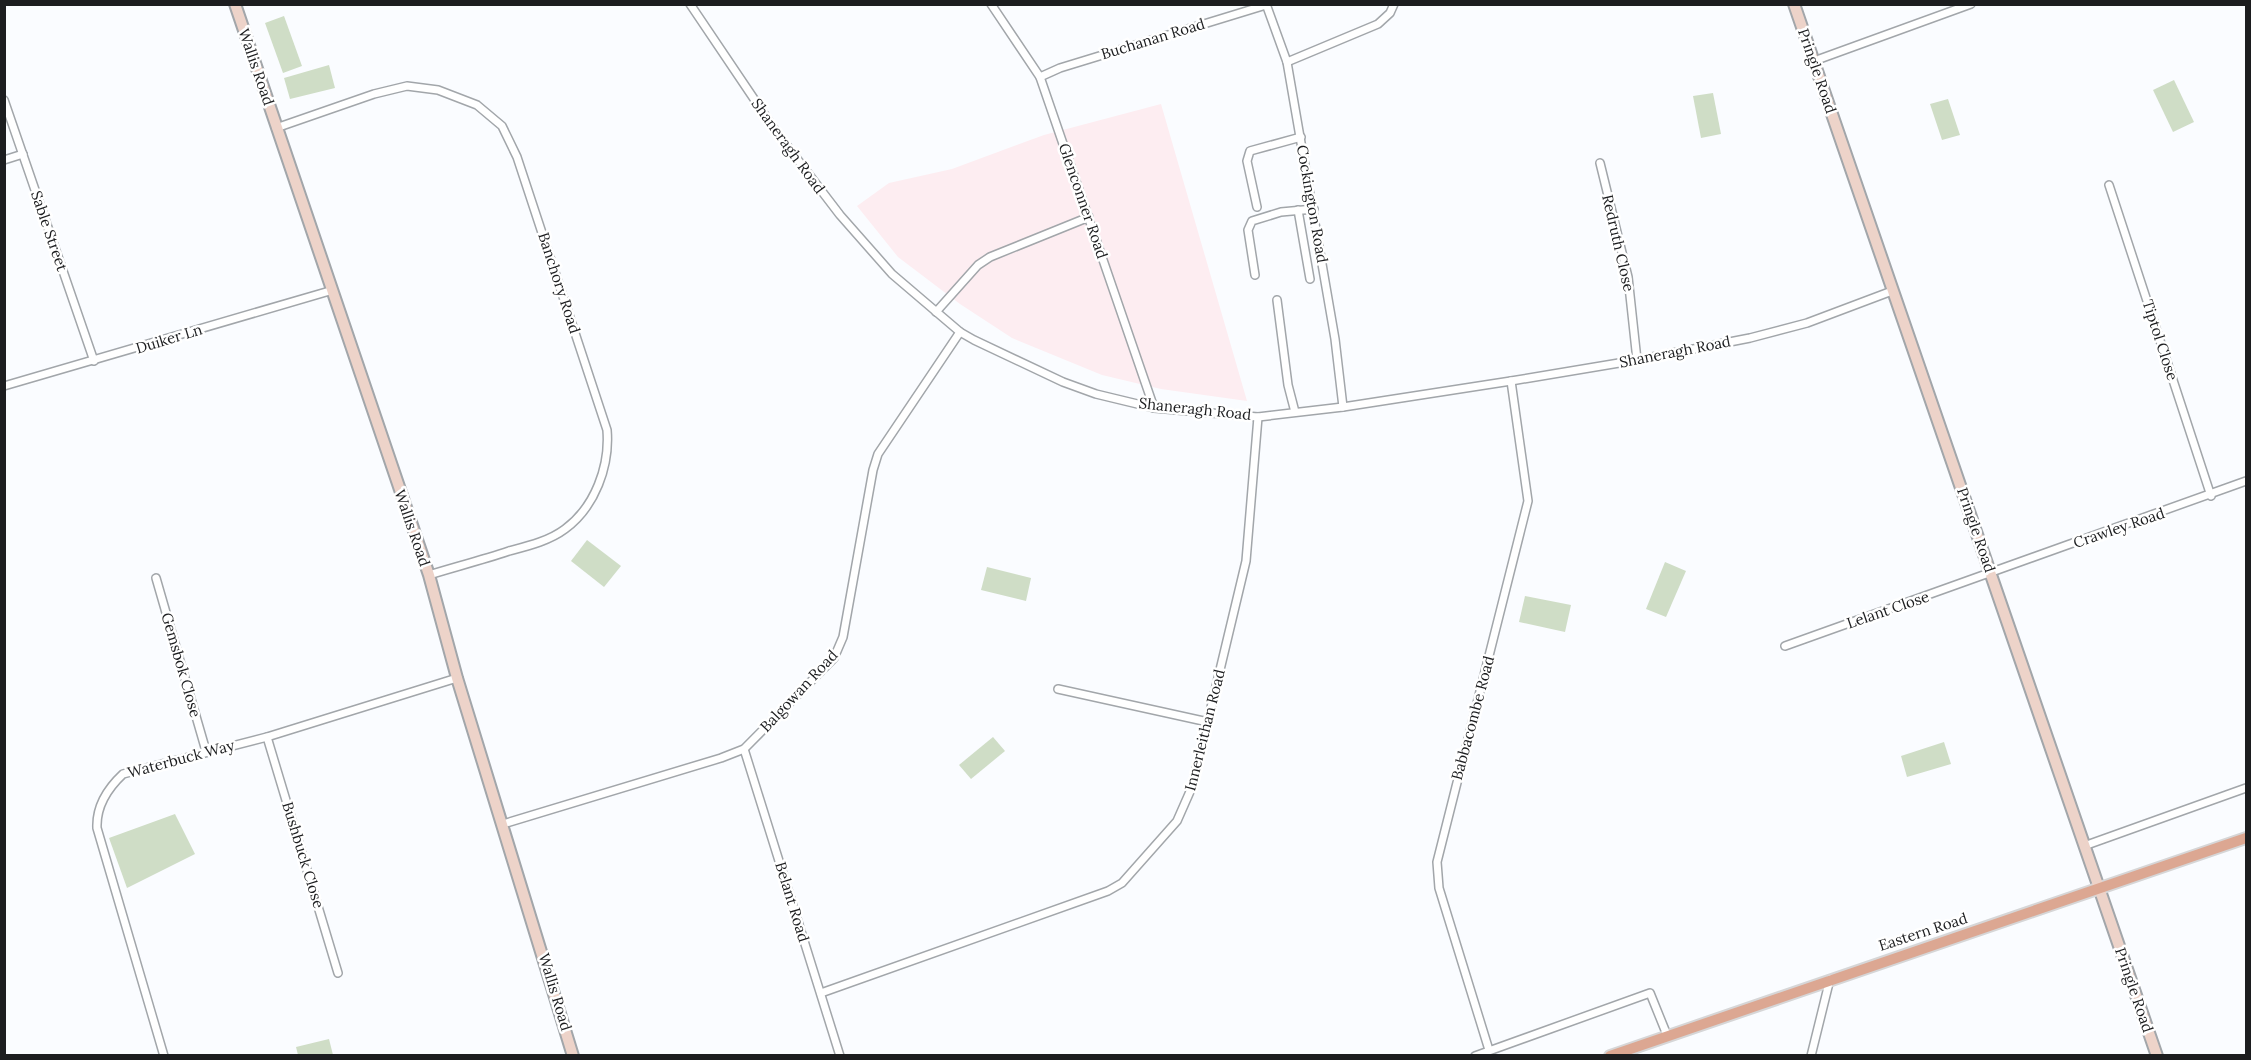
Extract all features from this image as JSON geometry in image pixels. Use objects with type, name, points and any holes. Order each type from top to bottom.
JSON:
[{"type":"main road","name":"Eastern Road","points":[[1610,1056],[2247,838]]},
{"type":"street","name":"Wallis Road","points":[[235,4],[429,575],[457,678],[573,1056]]},
{"type":"street","name":"Shaneragh Road","points":[[690,4],[775,130],[840,215],[892,274],[960,332],[1006,356],[1096,394],[1154,408],[1258,417],[1342,407],[1511,381],[1750,338],[1796,326],[1892,291]]},
{"type":"street","name":"Glenconner Road","points":[[991,4],[1040,77],[1154,408]]},
{"type":"street","points":[[1287,62],[1378,24],[1390,13],[1394,4]]},
{"type":"street","name":"Pringle Road","points":[[1794,4],[2157,1056]]},
{"type":"street","points":[[1814,61],[1971,4]]},
{"type":"street","name":"Buchanan Road","points":[[1040,77],[1060,68],[1266,5]]},
{"type":"street","name":"Cockington Road","points":[[1266,5],[1287,62],[1335,339],[1342,407]]},
{"type":"street","name":"Banchory Road","points":[[276,128],[374,94],[406,86],[438,90],[477,105],[502,126],[517,158],[607,430],[608,448],[605,465],[588,504],[565,529],[533,544],[429,575]]},
{"type":"street","name":"Sable Street","points":[[4,100],[94,361]]},
{"type":"street","points":[[1257,207],[1247,161],[1250,151],[1301,137]]},
{"type":"street","points":[[4,160],[22,154]]},
{"type":"street","name":"Redruth Close","points":[[1599,163],[1628,277],[1637,360]]},
{"type":"street","name":"Tiptol Close","points":[[2109,185],[2211,495]]},
{"type":"street","points":[[1255,275],[1248,230],[1252,220],[1281,212],[1314,209]]},
{"type":"street","points":[[1298,210],[1310,279]]},
{"type":"street","points":[[936,312],[978,265],[990,257],[1089,217]]},
{"type":"street","name":"Duiker Ln","points":[[4,386],[333,290]]},
{"type":"street","points":[[1277,300],[1288,385],[1295,412]]},
{"type":"street","name":"Balgowan Road","points":[[503,824],[721,758],[744,748],[834,658],[843,637],[873,470],[878,454],[960,332]]},
{"type":"street","name":"Babbacombe Road","points":[[1489,1050],[1440,888],[1437,862],[1528,501],[1511,381]]},
{"type":"street","name":"Innerleithan Road","points":[[821,993],[1097,896],[1122,883],[1151,852],[1183,811],[1192,787],[1246,561],[1258,417]]},
{"type":"street","name":"Crawley Road","points":[[1991,573],[2247,481]]},
{"type":"street","name":"Lelant Close","points":[[1785,646],[1991,573]]},
{"type":"street","name":"Gemsbok Close","points":[[156,578],[206,751]]},
{"type":"street","name":"Waterbuck Way","points":[[164,1056],[97,828],[97,816],[112,785],[123,774],[267,737],[457,678]]},
{"type":"street","points":[[1058,689],[1208,722]]},
{"type":"street","name":"Bushbuck Close","points":[[267,737],[338,973]]},
{"type":"street","name":"Belant Road","points":[[744,748],[840,1056]]},
{"type":"street","points":[[2084,846],[2247,788]]},
{"type":"street","points":[[1811,1056],[1830,979]]},
{"type":"street","points":[[1475,1056],[1650,993],[1667,1035]]},
{"type":"shaded area","points":[[1161,104],[1247,401],[1161,389],[1102,375],[1012,338],[960,304],[898,257],[857,206],[889,183],[952,169],[1044,135]]},
{"type":"green space","points":[[284,16],[302,66],[283,73],[265,23]]},
{"type":"green space","points":[[329,65],[335,88],[290,99],[284,78]]},
{"type":"green space","points":[[2174,80],[2194,122],[2173,132],[2153,90]]},
{"type":"green space","points":[[1713,93],[1721,134],[1701,138],[1693,96]]},
{"type":"green space","points":[[1948,99],[1960,135],[1942,140],[1930,104]]},
{"type":"green space","points":[[587,540],[621,566],[604,587],[571,561]]},
{"type":"green space","points":[[1665,562],[1686,571],[1666,617],[1646,609]]},
{"type":"green space","points":[[987,567],[1031,578],[1026,601],[981,590]]},
{"type":"green space","points":[[1525,596],[1571,605],[1565,632],[1519,622]]},
{"type":"green space","points":[[993,737],[1005,751],[971,779],[959,765]]},
{"type":"green space","points":[[1944,742],[1951,764],[1907,777],[1901,756]]},
{"type":"green space","points":[[175,814],[195,854],[127,888],[109,838]]},
{"type":"green space","points":[[329,1039],[333,1055],[298,1055],[296,1047]]}]
